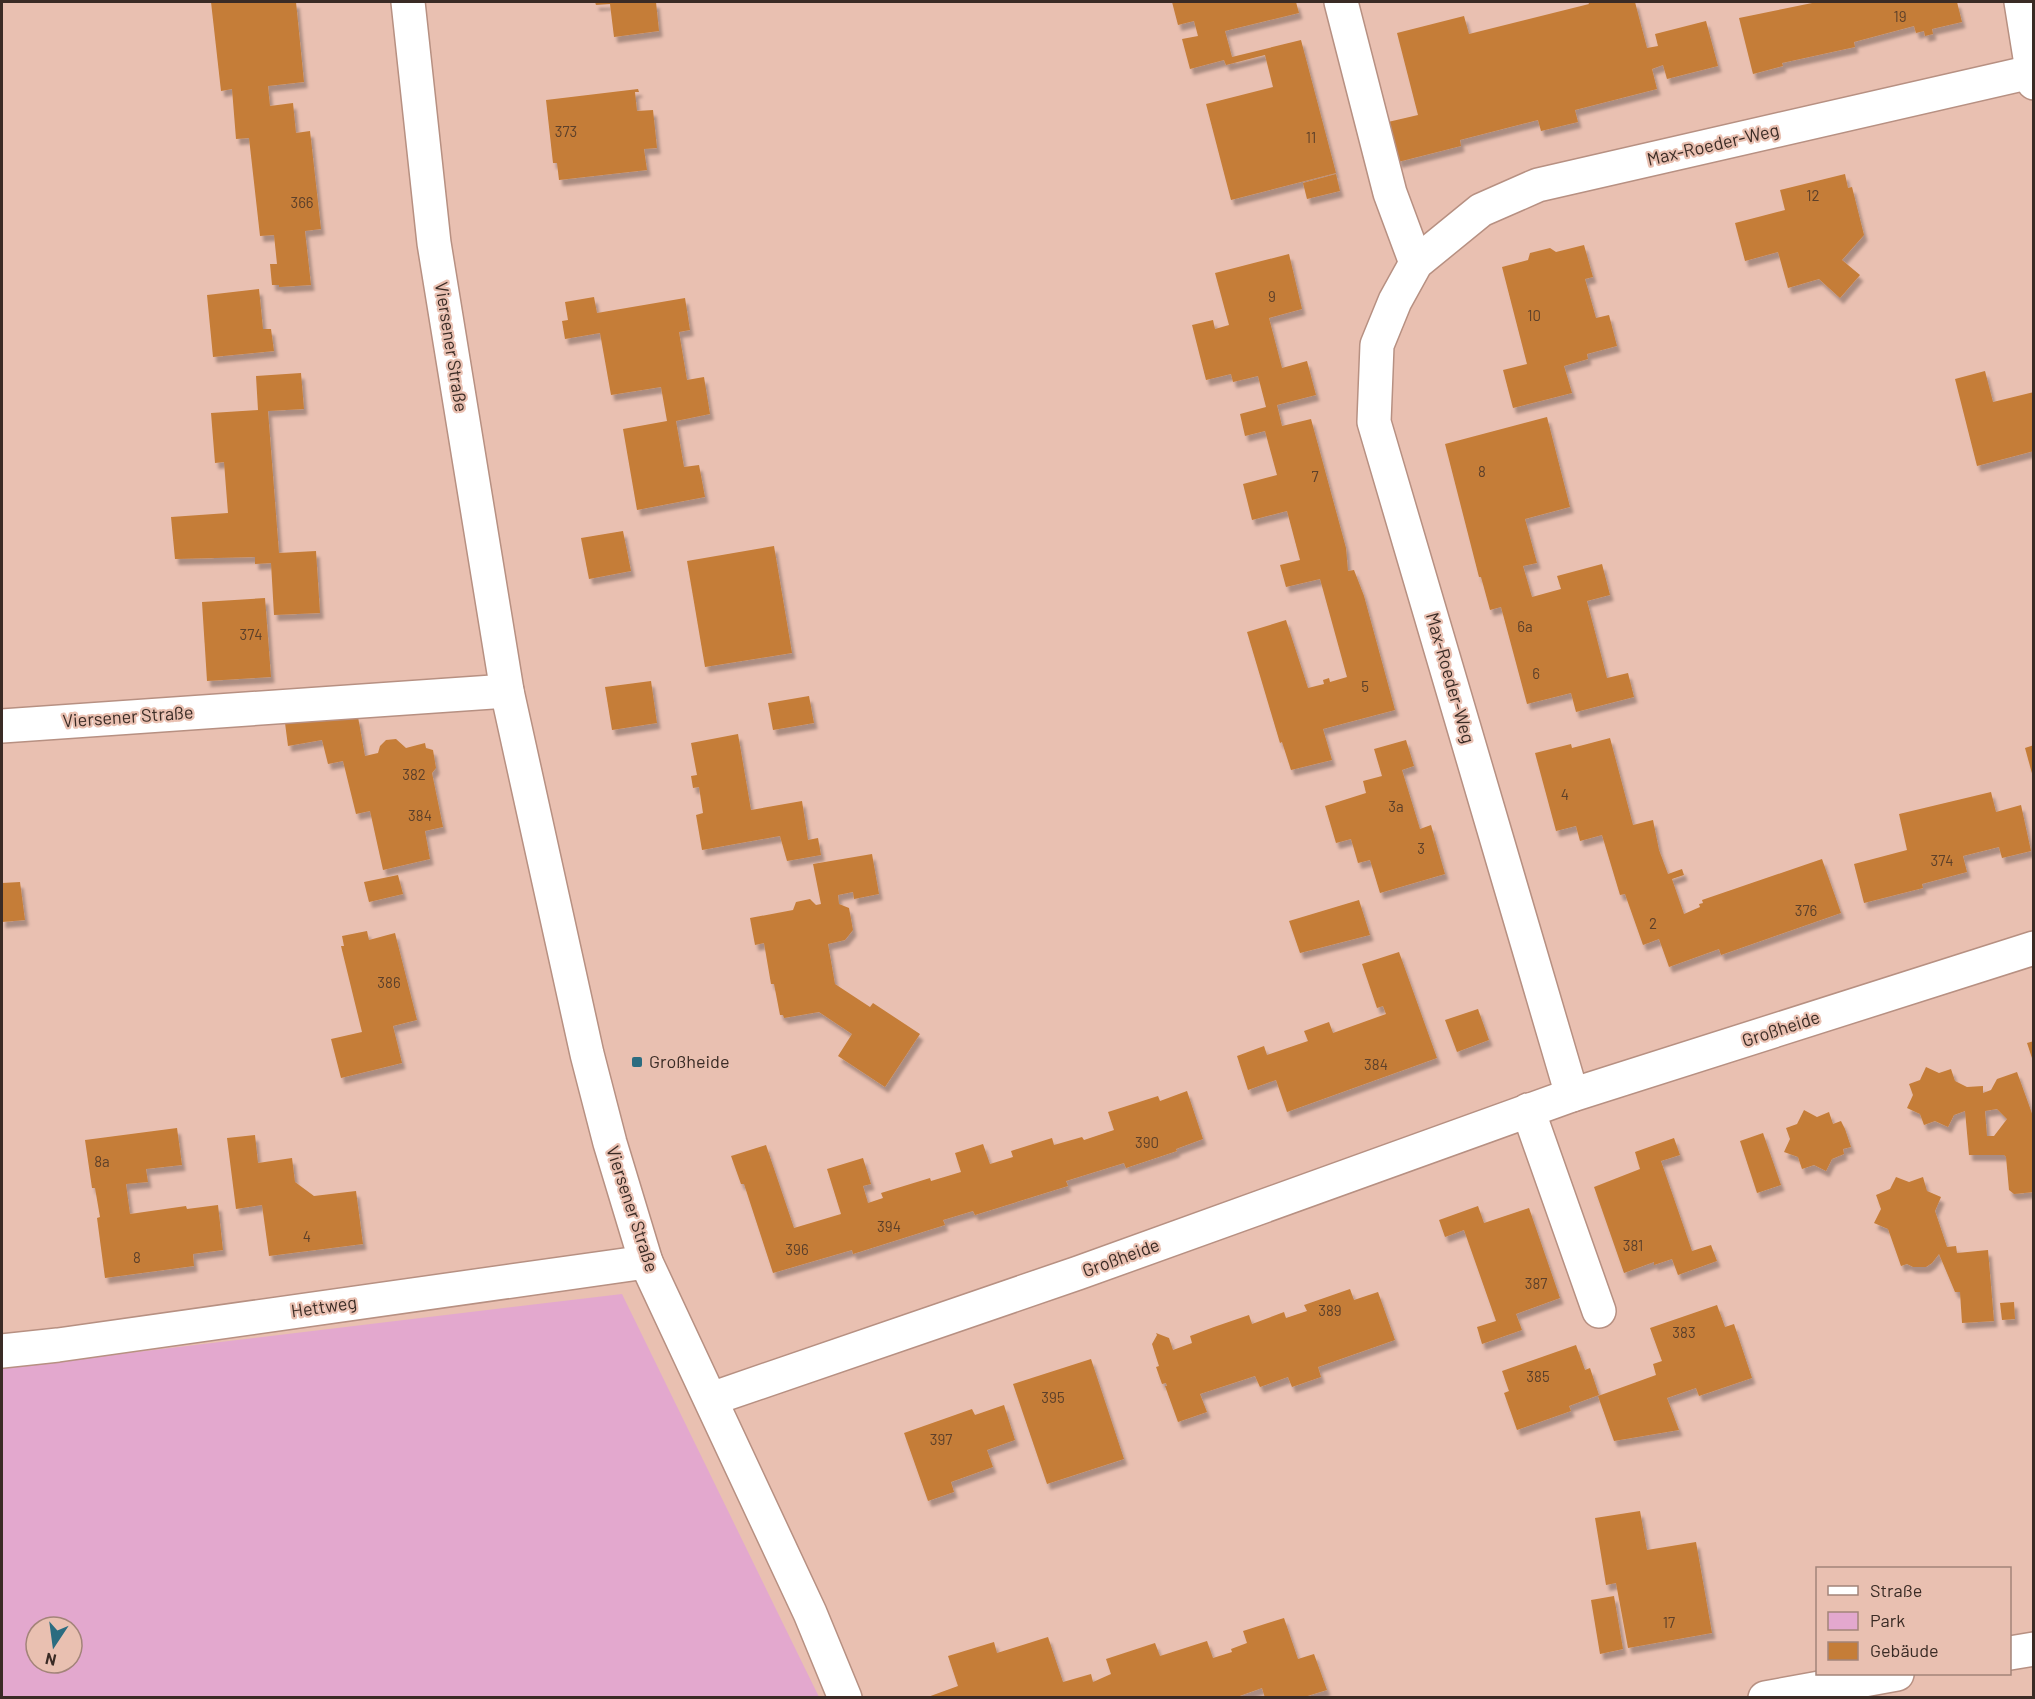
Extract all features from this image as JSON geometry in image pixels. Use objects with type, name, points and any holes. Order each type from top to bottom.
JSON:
[{"type":"street","name":"Viersener Straße","points":[[408,2],[434,243],[507,691],[587,1054],[610,1143],[646,1262],[810,1613],[845,1698]]},
{"type":"street","points":[[1341,2],[1390,192],[1416,263]]},
{"type":"street","points":[[2021,2],[2032,77]]},
{"type":"street","name":"Max-Roeder-Weg","points":[[1572,1095],[1374,422],[1377,345],[1395,301],[1416,263],[1480,210],[1538,185],[2032,77]]},
{"type":"street","name":"Viersener Straße","points":[[2,726],[507,691]]},
{"type":"street","name":"Großheide","points":[[711,1399],[1078,1273],[1572,1095],[2034,948]]},
{"type":"street","points":[[1528,1110],[1599,1311]]},
{"type":"street","name":"Hettweg","points":[[2,1351],[68,1344],[646,1262]]},
{"type":"street","points":[[2011,1653],[2034,1649]]},
{"type":"street","points":[[1765,1698],[1892,1675]]},
{"type":"green space","points":[[622,1294],[819,1697],[2,1697],[2,1368]]},
{"type":"building","points":[[211,2],[296,2],[304,82],[268,86],[270,106],[293,103],[296,133],[310,131],[321,229],[305,231],[311,285],[279,287],[279,285],[272,285],[270,264],[277,264],[274,235],[260,236],[249,138],[236,139],[232,89],[221,91]]},
{"type":"building","points":[[595,2],[656,2],[659,31],[614,37],[610,4],[596,5]]},
{"type":"building","points":[[1172,2],[1296,2],[1299,13],[1225,31],[1232,57],[1301,40],[1336,173],[1231,200],[1206,104],[1273,87],[1265,55],[1226,65],[1224,60],[1190,69],[1182,39],[1198,36],[1194,21],[1178,25]]},
{"type":"building","points":[[1588,2],[1635,2],[1647,48],[1658,46],[1655,34],[1706,21],[1718,66],[1667,79],[1663,65],[1652,69],[1657,89],[1575,110],[1578,122],[1541,131],[1538,120],[1460,140],[1461,146],[1398,162],[1388,122],[1418,115],[1397,33],[1464,16],[1469,34],[1589,4]]},
{"type":"building","points":[[1817,2],[1957,2],[1962,22],[1932,29],[1933,34],[1925,36],[1924,31],[1916,33],[1914,26],[1854,42],[1855,47],[1782,63],[1783,66],[1753,74],[1739,18]]},
{"type":"building","points":[[638,89],[639,92],[635,92],[637,111],[653,110],[657,148],[644,149],[647,170],[559,180],[557,163],[553,163],[546,100]]},
{"type":"building","points":[[1336,174],[1340,191],[1307,199],[1303,183]]},
{"type":"building","points":[[1845,174],[1848,188],[1852,187],[1864,235],[1842,260],[1860,275],[1840,298],[1819,279],[1788,288],[1778,252],[1745,261],[1735,223],[1785,210],[1780,190]]},
{"type":"building","points":[[1584,245],[1593,277],[1585,279],[1596,318],[1609,315],[1617,346],[1587,354],[1588,359],[1564,366],[1572,393],[1513,408],[1503,370],[1527,364],[1502,267],[1528,260],[1530,253],[1550,248],[1556,252]]},
{"type":"building","points":[[1289,254],[1302,309],[1269,318],[1282,368],[1307,361],[1316,395],[1277,405],[1282,426],[1311,419],[1346,548],[1348,571],[1354,570],[1364,596],[1395,710],[1323,729],[1332,760],[1291,770],[1282,742],[1280,743],[1247,632],[1286,620],[1308,688],[1324,684],[1323,680],[1329,678],[1330,682],[1347,677],[1320,579],[1286,587],[1280,565],[1300,560],[1287,511],[1252,520],[1243,484],[1277,475],[1265,431],[1245,436],[1240,414],[1266,407],[1258,376],[1233,382],[1231,374],[1206,380],[1192,325],[1213,320],[1215,329],[1229,325],[1215,273]]},
{"type":"building","points":[[259,289],[263,329],[271,329],[274,351],[213,357],[207,295]]},
{"type":"building","points":[[594,297],[597,313],[685,298],[690,330],[679,332],[687,380],[704,377],[710,414],[676,421],[684,467],[699,465],[705,497],[637,510],[623,429],[667,421],[661,387],[611,395],[600,333],[565,339],[562,321],[568,320],[565,302]]},
{"type":"building","points":[[1985,371],[1993,402],[2034,392],[2034,451],[1977,466],[1955,379]]},
{"type":"building","points":[[301,373],[304,409],[268,411],[279,553],[316,551],[320,613],[274,615],[271,563],[255,564],[255,557],[175,559],[171,517],[228,513],[224,462],[215,463],[211,413],[258,410],[256,376]]},
{"type":"building","points":[[1547,417],[1570,507],[1525,519],[1537,563],[1523,566],[1532,597],[1561,589],[1557,576],[1602,564],[1610,595],[1587,601],[1607,678],[1628,673],[1634,697],[1576,712],[1571,693],[1527,704],[1501,607],[1490,610],[1481,577],[1479,577],[1445,444]]},
{"type":"building","points":[[623,531],[631,571],[589,579],[581,538]]},
{"type":"building","points":[[774,546],[792,653],[705,667],[687,561]]},
{"type":"building","points":[[265,598],[271,677],[207,681],[202,602]]},
{"type":"building","points":[[651,681],[657,723],[612,730],[605,687]]},
{"type":"building","points":[[809,696],[814,723],[773,730],[768,703]]},
{"type":"building","points":[[358,717],[365,756],[378,753],[380,746],[386,740],[396,739],[406,748],[425,743],[426,748],[433,750],[436,768],[432,773],[443,827],[425,831],[430,859],[383,870],[370,811],[356,814],[343,761],[328,764],[322,740],[288,746],[285,723]]},
{"type":"building","points":[[738,734],[751,810],[802,801],[808,840],[818,838],[821,855],[787,861],[780,836],[702,850],[696,815],[703,813],[699,787],[693,788],[691,776],[697,775],[691,743]]},
{"type":"building","points":[[1610,738],[1633,825],[1653,820],[1659,850],[1668,874],[1682,869],[1684,875],[1672,879],[1684,914],[1700,907],[1702,900],[1822,859],[1841,913],[1721,955],[1719,949],[1669,967],[1659,939],[1643,945],[1625,894],[1620,895],[1602,835],[1580,841],[1576,826],[1556,831],[1535,753],[1571,744],[1572,748]]},
{"type":"building","points":[[1406,740],[1414,766],[1402,770],[1420,829],[1431,825],[1445,874],[1380,893],[1370,860],[1358,863],[1351,839],[1336,843],[1325,806],[1366,793],[1363,781],[1382,776],[1374,749]]},
{"type":"building","points":[[2034,745],[2034,777],[2033,777],[2025,748]]},
{"type":"building","points":[[1991,792],[1996,812],[2021,805],[2031,851],[2002,858],[1999,847],[1963,856],[1967,872],[1922,884],[1923,888],[1864,903],[1854,864],[1907,850],[1899,814]]},
{"type":"building","points":[[872,854],[879,894],[854,899],[853,892],[838,895],[839,904],[849,908],[853,930],[845,940],[828,944],[835,984],[870,1007],[873,1003],[920,1034],[885,1087],[838,1056],[852,1034],[819,1012],[784,1018],[780,1015],[774,984],[771,984],[764,943],[755,945],[750,918],[793,910],[796,902],[810,899],[816,905],[821,904],[813,864]]},
{"type":"building","points":[[398,875],[403,894],[369,902],[364,882]]},
{"type":"building","points":[[20,882],[25,920],[2,922],[2,883]]},
{"type":"building","points":[[1359,900],[1370,935],[1300,953],[1289,921]]},
{"type":"building","points":[[367,931],[369,940],[395,933],[417,1020],[393,1026],[402,1063],[341,1078],[331,1039],[362,1032],[341,946],[344,946],[342,936]]},
{"type":"building","points":[[1399,952],[1437,1058],[1287,1112],[1276,1080],[1248,1090],[1237,1056],[1264,1046],[1267,1055],[1308,1041],[1304,1031],[1329,1022],[1333,1033],[1386,1014],[1383,1006],[1377,1008],[1362,964]]},
{"type":"building","points":[[1478,1009],[1489,1040],[1457,1052],[1445,1020]]},
{"type":"building","points":[[2034,1041],[2034,1061],[2033,1061],[2027,1043]]},
{"type":"building","points":[[1926,1067],[1939,1073],[1951,1069],[1955,1081],[1967,1087],[1983,1086],[1983,1093],[1991,1090],[1997,1079],[2017,1072],[2034,1119],[2034,1192],[2014,1194],[2009,1190],[2004,1155],[1969,1155],[1965,1111],[1954,1115],[1948,1127],[1935,1121],[1924,1125],[1920,1114],[1907,1108],[1913,1095],[1909,1084],[1920,1080]],"holes":[[[1997,1109],[2007,1119],[1994,1136],[1987,1136],[1985,1111]]]},
{"type":"building","points":[[1187,1091],[1203,1139],[1176,1149],[1177,1151],[1126,1168],[1124,1163],[1066,1181],[1068,1186],[975,1215],[973,1211],[943,1220],[945,1225],[853,1254],[852,1250],[773,1273],[744,1184],[741,1184],[731,1156],[766,1145],[794,1228],[841,1214],[827,1169],[863,1158],[871,1184],[863,1186],[868,1203],[883,1198],[881,1193],[930,1178],[931,1181],[961,1172],[955,1153],[983,1144],[990,1164],[1013,1157],[1011,1151],[1052,1138],[1054,1145],[1082,1137],[1084,1140],[1114,1130],[1108,1112],[1158,1096],[1160,1101]]},
{"type":"building","points":[[1804,1110],[1817,1117],[1829,1112],[1833,1124],[1841,1121],[1845,1129],[1851,1147],[1843,1149],[1844,1154],[1832,1159],[1826,1171],[1814,1165],[1802,1169],[1798,1157],[1784,1152],[1790,1139],[1786,1128],[1797,1124]]},
{"type":"building","points":[[177,1128],[182,1165],[146,1169],[148,1182],[126,1184],[130,1214],[186,1206],[187,1209],[218,1205],[223,1250],[193,1254],[194,1266],[105,1278],[97,1218],[100,1217],[95,1188],[92,1188],[85,1140]]},
{"type":"building","points":[[1763,1133],[1781,1185],[1757,1193],[1740,1141]]},
{"type":"building","points":[[255,1135],[258,1163],[292,1158],[295,1182],[314,1196],[356,1191],[363,1244],[269,1256],[262,1205],[236,1209],[227,1138]]},
{"type":"building","points":[[1674,1138],[1680,1155],[1661,1161],[1692,1251],[1711,1245],[1717,1261],[1678,1275],[1672,1259],[1654,1265],[1654,1262],[1624,1273],[1594,1187],[1640,1169],[1635,1152]]},
{"type":"building","points":[[1896,1177],[1909,1182],[1923,1177],[1927,1191],[1941,1197],[1935,1211],[1947,1247],[1956,1246],[1957,1253],[1988,1250],[1994,1321],[1962,1323],[1960,1292],[1955,1292],[1939,1254],[1926,1267],[1913,1267],[1907,1264],[1901,1266],[1888,1229],[1874,1223],[1881,1209],[1876,1195],[1890,1189]]},
{"type":"building","points":[[1478,1206],[1484,1223],[1529,1208],[1560,1298],[1516,1314],[1522,1330],[1482,1344],[1477,1327],[1496,1321],[1464,1230],[1445,1237],[1439,1220]]},
{"type":"building","points":[[1350,1289],[1354,1300],[1378,1292],[1395,1340],[1318,1367],[1321,1377],[1292,1387],[1288,1377],[1260,1387],[1255,1376],[1200,1394],[1207,1412],[1178,1422],[1165,1386],[1167,1386],[1166,1383],[1162,1384],[1156,1367],[1159,1366],[1152,1344],[1156,1333],[1169,1338],[1173,1350],[1192,1343],[1190,1336],[1214,1327],[1249,1315],[1252,1324],[1284,1312],[1286,1318],[1307,1311],[1304,1305]]},
{"type":"building","points":[[2014,1302],[2015,1319],[2002,1320],[2000,1303]]},
{"type":"building","points":[[1717,1305],[1725,1327],[1734,1324],[1752,1378],[1699,1396],[1696,1388],[1667,1398],[1679,1430],[1614,1441],[1598,1396],[1656,1375],[1653,1364],[1662,1361],[1650,1328]]},
{"type":"building","points":[[1576,1345],[1585,1370],[1590,1368],[1599,1395],[1569,1406],[1571,1411],[1517,1430],[1504,1393],[1509,1391],[1502,1371]]},
{"type":"building","points":[[1091,1359],[1124,1459],[1047,1484],[1013,1384]]},
{"type":"building","points":[[1004,1405],[1015,1440],[987,1450],[993,1467],[951,1482],[954,1492],[928,1501],[904,1433],[972,1409],[975,1415]]},
{"type":"building","points":[[1640,1511],[1647,1550],[1696,1542],[1712,1633],[1628,1648],[1616,1583],[1606,1585],[1595,1518]]},
{"type":"building","points":[[1614,1596],[1623,1649],[1600,1654],[1591,1600]]},
{"type":"building","points":[[1284,1618],[1298,1659],[1314,1654],[1327,1690],[1301,1698],[1265,1698],[1262,1688],[1234,1698],[925,1698],[958,1686],[948,1656],[994,1642],[997,1653],[1048,1637],[1063,1682],[1091,1674],[1093,1682],[1111,1674],[1106,1659],[1155,1643],[1160,1656],[1207,1641],[1213,1658],[1232,1652],[1231,1649],[1247,1643],[1243,1631]]},
{"type":"place","name":"Großheide","points":[[637,1062]]}]
